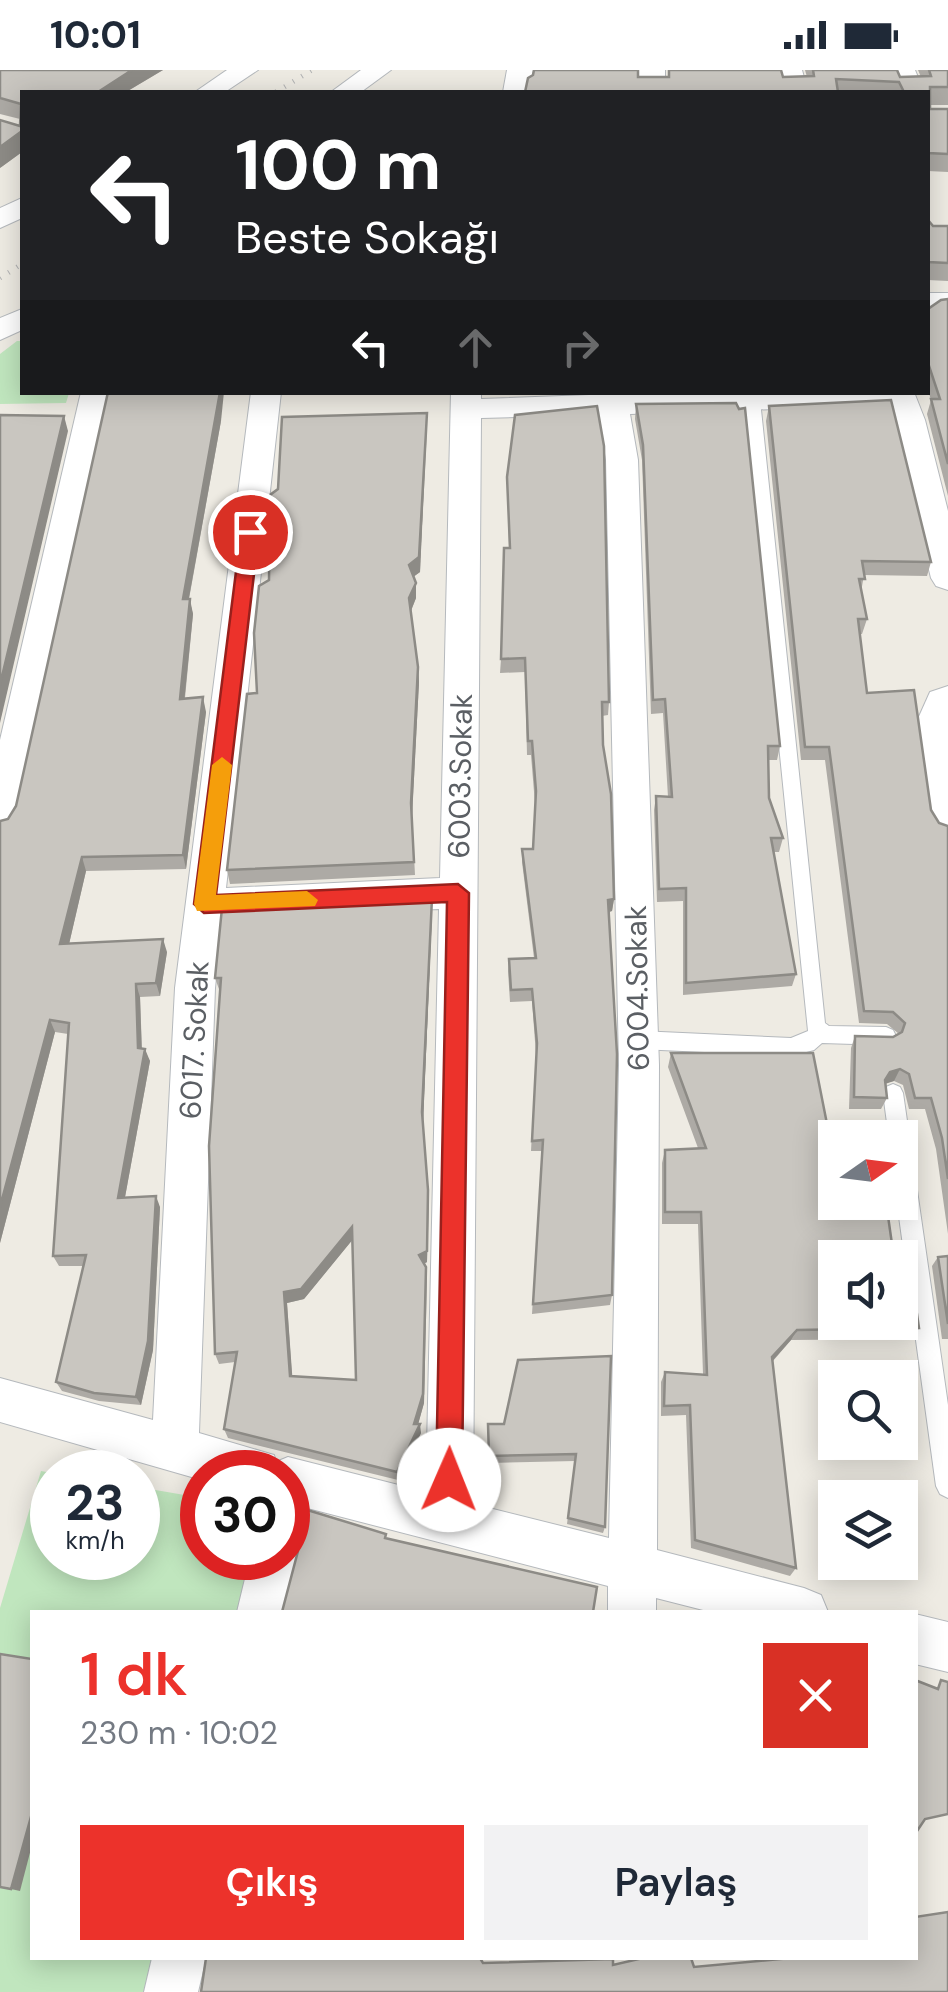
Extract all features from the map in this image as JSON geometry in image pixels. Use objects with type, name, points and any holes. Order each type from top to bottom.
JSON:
[{"type":"street","points":[[211,90],[245,70]]},
{"type":"street","points":[[347,90],[378,70]]},
{"type":"street","name":"6017. Sokak","points":[[175,1451],[195,988],[266,395]]},
{"type":"street","points":[[465,401],[612,405],[875,395]]},
{"type":"street","points":[[900,395],[910,420],[948,578]]},
{"type":"street","name":"6003.Sokak","points":[[448,1518],[465,401]]},
{"type":"street","points":[[55,417],[94,404]]},
{"type":"street","points":[[0,819],[94,404]]},
{"type":"street","name":"6004.Sokak","points":[[612,405],[622,460],[639,1040],[634,1592]]},
{"type":"street","points":[[948,700],[942,701],[936,721],[948,823]]},
{"type":"street","points":[[204,904],[458,893]]},
{"type":"street","points":[[0,1400],[180,1453]]},
{"type":"street","points":[[310,1489],[448,1518],[634,1592],[787,1610]]},
{"type":"street","points":[[261,1610],[269,1580]]},
{"type":"street","points":[[918,1641],[948,1648]]},
{"type":"street","points":[[171,1992],[179,1960]]},
{"type":"lane","points":[[752,400],[815,1026],[820,1033]]},
{"type":"lane","points":[[639,1040],[790,1047],[807,1044],[820,1033],[886,1036]]},
{"type":"lane","points":[[893,1092],[897,1120]]},
{"type":"lane","points":[[911,1220],[948,1486]]},
{"type":"green space","points":[[20,341],[20,395],[68,395],[66,403],[0,404],[0,354]]},
{"type":"green space","points":[[160,1491],[180,1494],[180,1580],[255,1580],[248,1610],[30,1610],[30,1960],[172,1960],[164,1992],[0,1992],[0,1608],[30,1508],[30,1580],[160,1580]]},
{"type":"building","points":[[0,70],[132,70],[101,90],[20,90],[20,104],[0,98]]},
{"type":"building","points":[[534,70],[638,70],[638,77],[669,77],[669,70],[781,70],[783,77],[814,76],[813,70],[897,70],[900,77],[931,76],[929,70],[948,70],[948,87],[903,90],[899,82],[836,79],[838,90],[525,90],[528,78]]},
{"type":"building","points":[[930,109],[948,109],[948,154],[930,153]]},
{"type":"building","points":[[0,120],[20,126],[20,132],[0,147]]},
{"type":"building","points":[[930,222],[948,226],[948,263],[930,262]]},
{"type":"building","points":[[948,299],[948,464],[931,399],[940,399],[930,369],[930,308]]},
{"type":"building","points":[[107,395],[219,395],[183,599],[190,599],[180,699],[203,697],[183,855],[82,857],[60,944],[163,939],[156,983],[136,984],[138,1048],[145,1049],[118,1198],[156,1196],[148,1341],[136,1397],[94,1393],[56,1382],[86,1255],[53,1256],[69,1023],[50,1020],[0,1207],[0,821],[8,819],[16,806]]},
{"type":"building","points":[[891,400],[931,562],[862,561],[865,579],[859,579],[867,619],[858,619],[867,693],[914,690],[931,810],[939,823],[948,826],[948,1179],[931,1098],[915,1098],[909,1074],[900,1069],[890,1072],[885,1080],[887,1098],[854,1097],[855,1036],[893,1037],[902,1032],[905,1023],[893,1012],[864,1011],[829,747],[805,747],[769,406]]},
{"type":"building","points":[[736,403],[739,409],[745,408],[780,746],[768,746],[769,798],[783,838],[771,838],[796,974],[686,983],[686,888],[659,889],[656,796],[672,797],[665,699],[653,700],[643,445],[636,404]]},
{"type":"building","points":[[597,406],[604,446],[609,702],[602,702],[603,745],[611,794],[614,899],[608,900],[617,1054],[612,1295],[533,1304],[543,1140],[532,1141],[537,1043],[532,989],[511,990],[509,959],[536,958],[522,849],[533,849],[536,791],[532,741],[528,741],[525,658],[501,659],[504,548],[510,548],[507,477],[515,415]]},
{"type":"building","points":[[427,413],[419,557],[409,565],[416,583],[409,598],[418,667],[411,803],[414,862],[227,870],[247,694],[257,693],[254,633],[259,586],[269,580],[270,495],[278,489],[282,417]]},
{"type":"building","points":[[0,415],[64,416],[0,685]]},
{"type":"building","points":[[432,898],[422,1112],[428,1190],[427,1251],[419,1255],[426,1267],[423,1394],[414,1424],[420,1424],[397,1472],[224,1429],[237,1352],[215,1354],[209,1146],[221,978],[215,978],[222,908]],"holes":[[[352,1227],[356,1380],[290,1376],[284,1292],[301,1289]]]},
{"type":"building","points":[[671,1053],[813,1053],[826,1120],[818,1120],[818,1220],[889,1220],[891,1240],[818,1240],[818,1330],[797,1330],[772,1357],[796,1568],[695,1540],[690,1405],[664,1406],[665,1372],[707,1375],[701,1212],[665,1212],[665,1150],[706,1148]]},
{"type":"building","points":[[948,1256],[948,1324],[938,1257]]},
{"type":"building","points":[[611,1356],[605,1527],[568,1518],[576,1454],[489,1456],[488,1424],[504,1424],[518,1360]]},
{"type":"building","points":[[310,1511],[386,1534],[385,1538],[597,1587],[593,1610],[283,1610],[290,1580],[310,1580]]},
{"type":"building","points":[[0,1654],[30,1659],[30,1820],[11,1889],[0,1887]]},
{"type":"building","points":[[941,1680],[948,1682],[948,1814],[925,1819],[918,1830],[918,1681],[938,1689]]},
{"type":"building","points":[[948,1912],[948,1992],[201,1992],[206,1960],[613,1960],[613,1965],[634,1960],[692,1960],[694,1967],[769,1960],[918,1960],[918,1917]]},
{"type":"railway","points":[[279,90],[312,70]]},
{"type":"railway","points":[[0,278],[20,265]]},
{"type":"slow traffic","points":[[222,765],[204,904],[307,900]]},
{"type":"route","points":[[250,532],[204,904],[458,893],[449,1480]]}]
